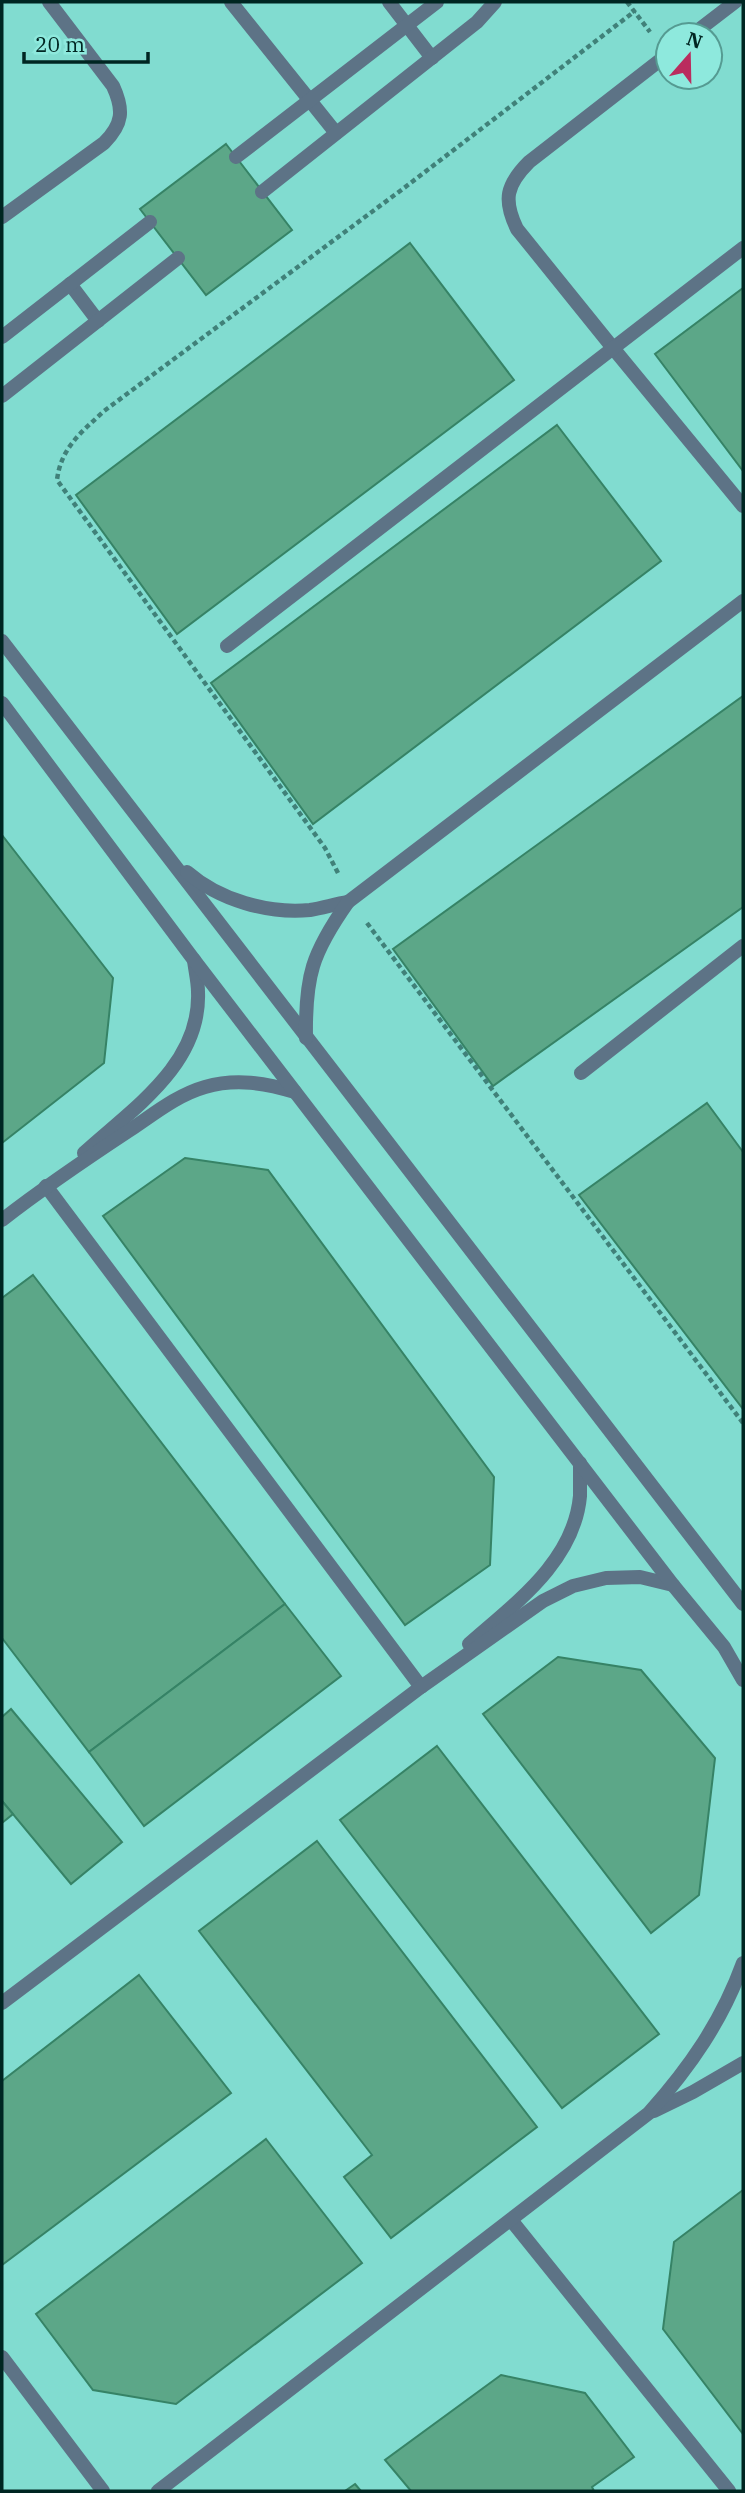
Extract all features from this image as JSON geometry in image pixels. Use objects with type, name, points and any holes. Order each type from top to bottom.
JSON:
[{"type":"street","points":[[2,217],[104,143],[115,131],[120,117],[120,101],[113,86],[49,2]]},
{"type":"street","points":[[231,2],[336,133]]},
{"type":"street","points":[[389,2],[432,58]]},
{"type":"street","points":[[236,157],[437,2]]},
{"type":"street","points":[[262,192],[477,22],[495,2]]},
{"type":"street","points":[[710,21],[735,2]]},
{"type":"street","points":[[654,65],[529,162],[516,176],[508,193],[509,212],[517,229],[743,506]]},
{"type":"street","points":[[2,337],[150,222]]},
{"type":"street","points":[[227,646],[743,247]]},
{"type":"street","points":[[2,396],[178,258]]},
{"type":"street","points":[[70,284],[98,321]]},
{"type":"street","points":[[306,1038],[306,1001],[312,966],[327,932],[350,900],[743,601]]},
{"type":"street","points":[[2,641],[743,1604]]},
{"type":"street","points":[[2,703],[194,960],[673,1585],[724,1647],[743,1680]]},
{"type":"street","points":[[167,854],[197,880],[231,898],[270,909],[309,910],[350,900]]},
{"type":"street","points":[[581,1073],[743,946]]},
{"type":"street","points":[[46,1186],[162,1082],[182,1056],[194,1026],[198,993],[194,960]]},
{"type":"street","points":[[2,1220],[46,1186],[178,1098],[205,1087],[236,1082],[266,1083],[295,1092]]},
{"type":"street","points":[[46,1186],[421,1688]]},
{"type":"street","points":[[421,1688],[532,1587],[555,1562],[571,1531],[580,1497],[580,1463]]},
{"type":"street","points":[[2,2003],[421,1688],[543,1601],[573,1586],[606,1578],[640,1577],[673,1585]]},
{"type":"street","points":[[158,2491],[649,2113],[682,2075],[711,2034],[733,1991],[743,1963]]},
{"type":"street","points":[[649,2113],[694,2092],[743,2064]]},
{"type":"street","points":[[511,2220],[729,2491]]},
{"type":"street","points":[[2,2357],[103,2491]]},
{"type":"path","points":[[627,2],[654,36]]},
{"type":"path","points":[[635,11],[404,188],[104,411],[73,441],[59,464],[57,480],[325,848],[350,900],[366,922],[743,1423]]},
{"type":"building","points":[[226,144],[292,230],[206,295],[140,209]]},
{"type":"building","points":[[410,243],[514,380],[177,634],[76,495]]},
{"type":"building","points":[[743,288],[743,471],[655,354]]},
{"type":"building","points":[[557,425],[661,561],[313,824],[211,683]]},
{"type":"building","points":[[743,696],[743,907],[493,1086],[393,949]]},
{"type":"building","points":[[2,835],[113,978],[104,1063],[2,1143]]},
{"type":"building","points":[[707,1103],[743,1152],[743,1409],[579,1195]]},
{"type":"building","points":[[185,1158],[268,1170],[494,1477],[490,1565],[405,1625],[103,1216]]},
{"type":"building","points":[[33,1275],[285,1604],[89,1752],[2,1638],[2,1298]]},
{"type":"building","points":[[285,1604],[341,1676],[144,1826],[89,1752]]},
{"type":"building","points":[[558,1657],[641,1670],[715,1758],[699,1895],[651,1933],[483,1714]]},
{"type":"building","points":[[11,1709],[122,1842],[71,1884],[2,1801],[2,1717]]},
{"type":"building","points":[[437,1746],[659,2034],[562,2108],[340,1820]]},
{"type":"building","points":[[2,1801],[13,1814],[2,1823]]},
{"type":"building","points":[[317,1841],[537,2127],[391,2238],[344,2177],[372,2155],[199,1931]]},
{"type":"building","points":[[139,1975],[231,2093],[2,2265],[2,2081]]},
{"type":"building","points":[[266,2139],[362,2263],[176,2404],[93,2390],[36,2314]]},
{"type":"building","points":[[743,2190],[743,2434],[663,2329],[674,2242]]},
{"type":"building","points":[[501,2375],[585,2393],[634,2457],[592,2487],[594,2491],[411,2491],[385,2460]]},
{"type":"building","points":[[355,2484],[361,2491],[345,2491]]}]
